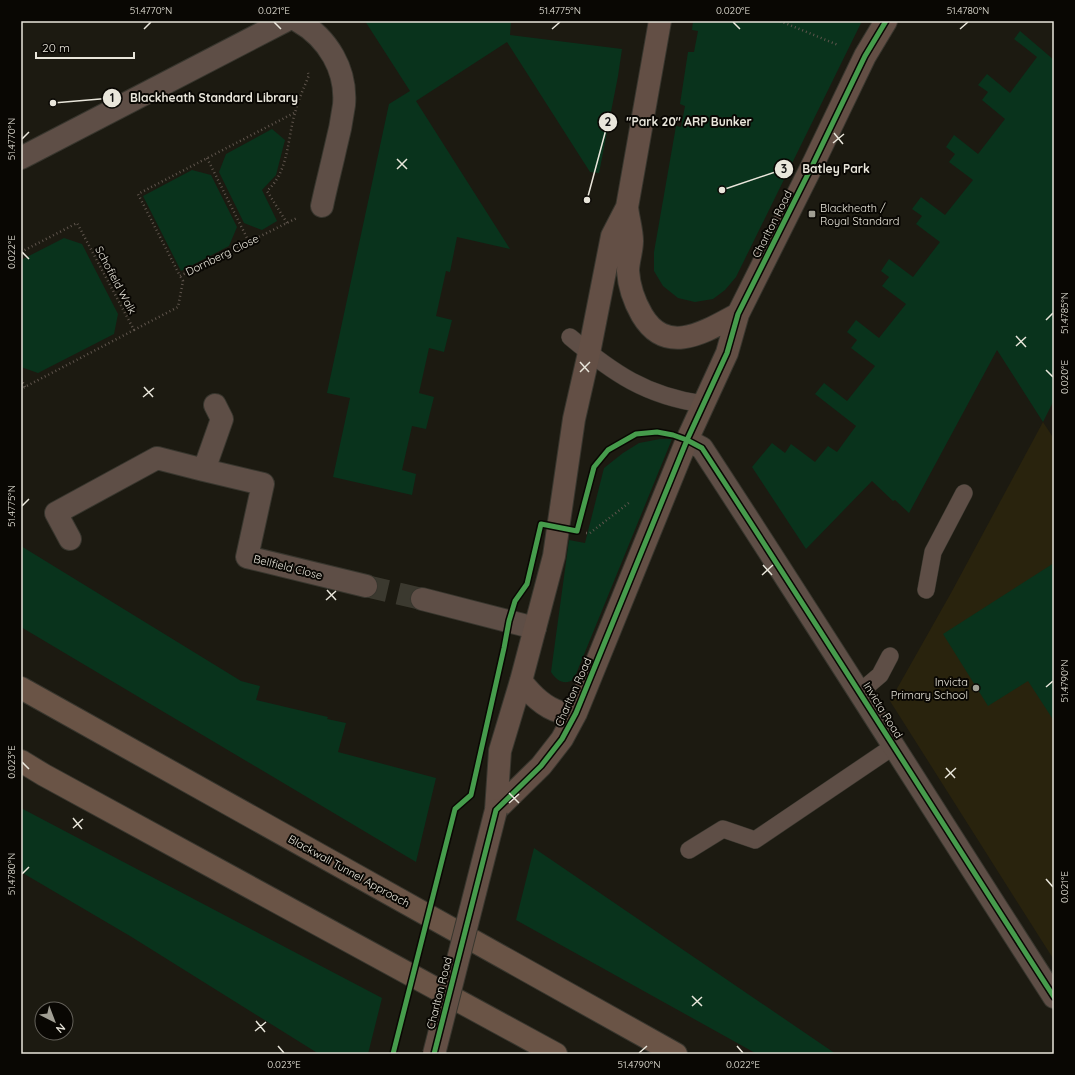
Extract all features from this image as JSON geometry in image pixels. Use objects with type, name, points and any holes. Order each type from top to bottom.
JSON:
[{"type":"highway","points":[[21,680],[75,719]]},
{"type":"highway","name":"Blackwall Tunnel Approach","points":[[21,688],[676,1054]]},
{"type":"highway","points":[[21,761],[44,775],[556,1054]]},
{"type":"highway","points":[[21,764],[44,775]]},
{"type":"main road","name":"Charlton Road","points":[[434,1054],[496,810],[500,751],[536,628],[554,556],[569,529],[574,419],[589,353],[612,236],[627,207],[660,21]]},
{"type":"main road","name":"Charlton Road","points":[[496,810],[541,766],[562,739],[576,713],[687,440],[727,353],[738,314],[811,169],[865,56],[886,21]]},
{"type":"main road","points":[[627,207],[632,240],[628,270],[630,287],[634,300],[647,323],[665,336],[685,338],[707,330],[738,314]]},
{"type":"main road","points":[[521,681],[533,696],[545,705],[560,712],[576,713]]},
{"type":"street","points":[[21,158],[285,21]]},
{"type":"street","points":[[298,21],[310,28],[331,51],[339,66],[343,82],[344,103],[341,124],[322,206]]},
{"type":"street","points":[[204,470],[222,419],[215,405]]},
{"type":"street","name":"Invicta Road","points":[[687,440],[702,448],[860,692],[1054,997]]},
{"type":"street","name":"Bellfield Close","points":[[70,539],[56,513],[157,458],[263,484],[247,556],[366,586]]},
{"type":"street","points":[[422,599],[536,628]]},
{"type":"lane","points":[[570,337],[619,375],[644,388],[685,402],[703,404]]},
{"type":"lane","points":[[926,590],[933,552],[964,493]]},
{"type":"lane","points":[[860,692],[880,675],[890,656]]},
{"type":"lane","points":[[689,850],[723,829],[755,840],[894,746]]},
{"type":"path","points":[[780,21],[865,56]]},
{"type":"path","points":[[207,158],[249,242]]},
{"type":"path","points":[[134,330],[178,307],[183,281],[180,276]]},
{"type":"path","points":[[21,379],[25,387]]},
{"type":"path","points":[[569,529],[590,533],[631,502]]},
{"type":"shaded area","name":"Invicta Primary School","points":[[1043,422],[1054,439],[1054,960],[890,701],[951,593]]},
{"type":"green space","points":[[365,21],[511,21],[510,35],[622,49],[599,173],[590,172],[507,42],[416,101],[510,249],[457,237],[450,272],[446,271],[436,316],[452,320],[444,352],[429,348],[419,393],[434,397],[426,429],[412,426],[402,470],[416,474],[412,495],[333,477],[350,398],[327,393],[389,104],[410,91]]},
{"type":"green space","points":[[693,21],[862,21],[736,277],[725,290],[713,299],[695,302],[678,298],[663,286],[654,271],[654,252],[676,126],[681,127],[685,106],[680,104],[688,52],[694,52],[698,31],[692,30]]},
{"type":"green space","points":[[1020,31],[1054,60],[1054,400],[1043,422],[997,350],[909,513],[895,500],[893,501],[872,481],[806,549],[752,467],[772,443],[785,453],[791,444],[815,462],[828,446],[837,452],[856,426],[815,394],[824,383],[847,401],[875,366],[851,348],[857,340],[847,332],[856,320],[879,338],[906,304],[882,286],[889,277],[881,271],[889,259],[913,277],[940,242],[916,224],[922,216],[912,209],[921,197],[945,215],[973,180],[949,162],[955,154],[946,147],[954,135],[978,154],[1005,119],[982,100],[988,92],[978,85],[987,74],[1010,93],[1037,57],[1014,39]]},
{"type":"green space","points":[[272,129],[285,140],[276,175],[262,190],[277,221],[262,230],[244,223],[219,172],[226,154]]},
{"type":"green space","points":[[192,170],[211,175],[237,227],[229,246],[181,271],[143,196]]},
{"type":"green space","points":[[64,238],[82,244],[118,314],[114,334],[38,373],[21,367],[21,260]]},
{"type":"green space","points":[[660,439],[672,439],[574,679],[567,682],[561,682],[551,672],[569,540],[585,543],[604,468],[639,443]]},
{"type":"green space","points":[[21,546],[241,681],[260,686],[256,700],[328,717],[327,719],[346,723],[338,752],[436,778],[416,862],[21,627]]},
{"type":"green space","points":[[1054,563],[1054,721],[1028,681],[988,706],[943,634]]},
{"type":"green space","points":[[21,808],[382,998],[368,1054],[319,1054],[130,936],[21,872]]},
{"type":"green space","points":[[534,848],[836,1054],[757,1054],[516,920]]},
{"type":"tunnel","points":[[366,586],[422,599]]},
{"type":"cycle path","points":[[434,1054],[496,810],[541,766],[562,739],[576,713],[687,440],[727,353],[738,314],[865,56],[886,21]]},
{"type":"cycle path","points":[[393,1054],[455,809],[471,795],[509,621],[515,601],[527,584],[541,524],[577,531],[594,467],[608,450],[636,434],[657,432],[673,435],[702,448],[1054,997]]},
{"type":"place","name":"Blackheath Standard Library","points":[[53,103]]},
{"type":"place","name":"Batley Park","points":[[722,190]]},
{"type":"place","name":"\"Park 20\" ARP Bunker","points":[[587,200]]},
{"type":"place","name":"Blackheath / Royal Standard","points":[[812,214]]},
{"type":"place","name":"Invicta Primary School","points":[[976,688]]}]
